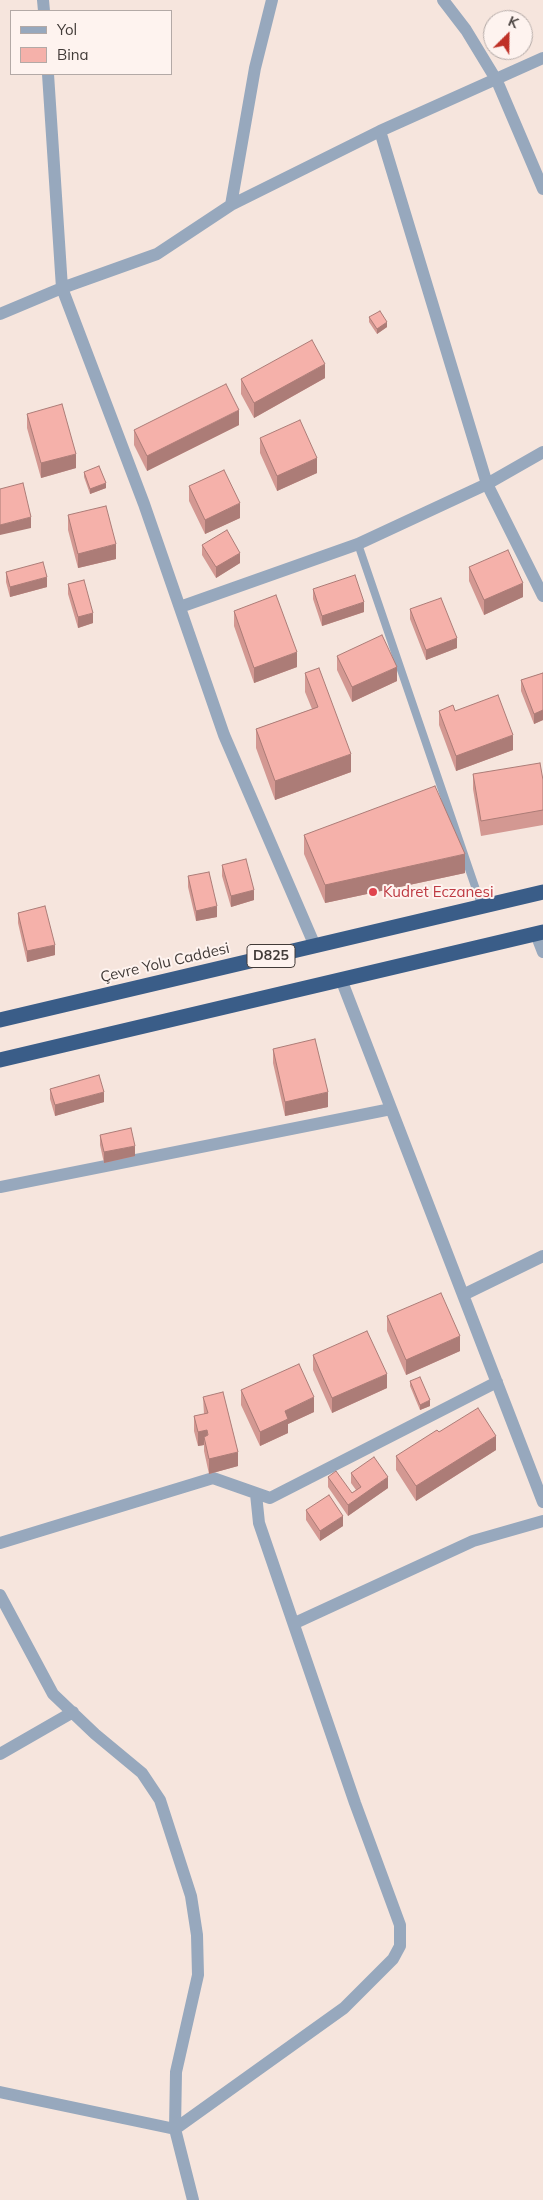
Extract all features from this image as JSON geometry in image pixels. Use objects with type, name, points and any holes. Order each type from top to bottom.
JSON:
[{"type":"highway","name":"Çevre Yolu Caddesi","points":[[0,1020],[543,892]]},
{"type":"highway","name":"D825","points":[[0,1060],[539,933]]},
{"type":"street","points":[[231,205],[254,68],[272,0]]},
{"type":"street","points":[[444,0],[466,30],[497,80],[543,189]]},
{"type":"street","points":[[0,314],[62,288],[157,254],[231,205],[380,131],[543,58]]},
{"type":"street","points":[[48,75],[62,288],[144,504],[224,735],[316,946]]},
{"type":"street","points":[[380,131],[487,484],[543,596]]},
{"type":"street","points":[[180,607],[358,544],[487,484],[543,452]]},
{"type":"street","points":[[539,933],[543,952]]},
{"type":"street","points":[[341,980],[543,1502]]},
{"type":"street","points":[[0,1187],[391,1109]]},
{"type":"street","points":[[463,1295],[543,1256]]},
{"type":"street","points":[[0,1543],[213,1478],[270,1498],[497,1382]]},
{"type":"street","points":[[0,2092],[175,2129],[344,2008],[393,1958],[400,1946],[400,1925],[355,1803],[295,1623],[259,1523],[256,1494]]},
{"type":"street","points":[[295,1623],[473,1541],[543,1521]]},
{"type":"street","points":[[0,1595],[53,1694],[95,1734],[142,1773],[160,1800],[191,1896],[197,1935],[198,1975],[176,2072],[175,2129],[193,2200]]},
{"type":"street","points":[[0,1754],[72,1712]]},
{"type":"lane","points":[[358,544],[482,906]]},
{"type":"building","points":[[380,311],[387,322],[377,329],[369,317]]},
{"type":"building","points":[[312,340],[325,364],[254,403],[241,379]]},
{"type":"building","points":[[226,384],[239,410],[147,456],[134,430]]},
{"type":"building","points":[[62,404],[76,454],[41,463],[27,414]]},
{"type":"building","points":[[300,420],[317,458],[277,476],[260,438]]},
{"type":"building","points":[[99,466],[106,483],[90,489],[84,472]]},
{"type":"building","points":[[224,470],[240,503],[205,520],[189,486]]},
{"type":"building","points":[[23,483],[31,517],[0,525],[0,489]]},
{"type":"building","points":[[106,506],[116,544],[78,554],[68,515]]},
{"type":"building","points":[[227,530],[240,553],[216,567],[202,545]]},
{"type":"building","points":[[508,550],[523,583],[484,600],[469,567]]},
{"type":"building","points":[[43,562],[47,577],[10,587],[6,572]]},
{"type":"building","points":[[355,575],[364,602],[322,616],[313,589]]},
{"type":"building","points":[[84,580],[93,613],[78,617],[68,584]]},
{"type":"building","points":[[276,595],[297,652],[254,668],[234,611]]},
{"type":"building","points":[[441,598],[457,638],[426,650],[410,609]]},
{"type":"building","points":[[382,635],[397,667],[352,687],[337,656]]},
{"type":"building","points":[[319,668],[351,754],[275,781],[256,729],[318,707],[305,673]]},
{"type":"building","points":[[543,673],[543,710],[534,714],[521,680]]},
{"type":"building","points":[[498,695],[513,735],[456,756],[439,711],[453,705],[455,711]]},
{"type":"building","points":[[540,763],[543,780],[543,810],[481,821],[473,774]]},
{"type":"building","points":[[435,786],[465,854],[325,885],[304,835]]},
{"type":"building","points":[[246,859],[254,890],[231,896],[222,865]]},
{"type":"building","points":[[209,872],[217,906],[196,911],[188,876]]},
{"type":"building","points":[[45,906],[55,945],[27,951],[18,913]]},
{"type":"building","points":[[315,1039],[328,1092],[285,1102],[273,1049]]},
{"type":"building","points":[[99,1075],[104,1092],[55,1105],[50,1089]]},
{"type":"building","points":[[131,1128],[135,1146],[104,1152],[100,1135]]},
{"type":"building","points":[[441,1293],[460,1336],[406,1360],[387,1316]]},
{"type":"building","points":[[367,1331],[387,1374],[332,1398],[313,1355]]},
{"type":"building","points":[[299,1364],[314,1397],[285,1411],[288,1419],[260,1432],[241,1390]]},
{"type":"building","points":[[420,1377],[430,1400],[420,1405],[410,1381]]},
{"type":"building","points":[[223,1392],[238,1452],[209,1459],[204,1437],[208,1435],[207,1430],[198,1432],[194,1416],[208,1413],[203,1397]]},
{"type":"building","points":[[478,1408],[496,1436],[416,1486],[396,1456],[437,1430],[439,1432]]},
{"type":"building","points":[[374,1457],[388,1477],[348,1505],[328,1477],[336,1471],[352,1493],[361,1487],[351,1473]]},
{"type":"building","points":[[329,1495],[343,1516],[320,1531],[306,1510]]},
{"type":"place","name":"Kudret Eczanesi","points":[[373,892]]}]
